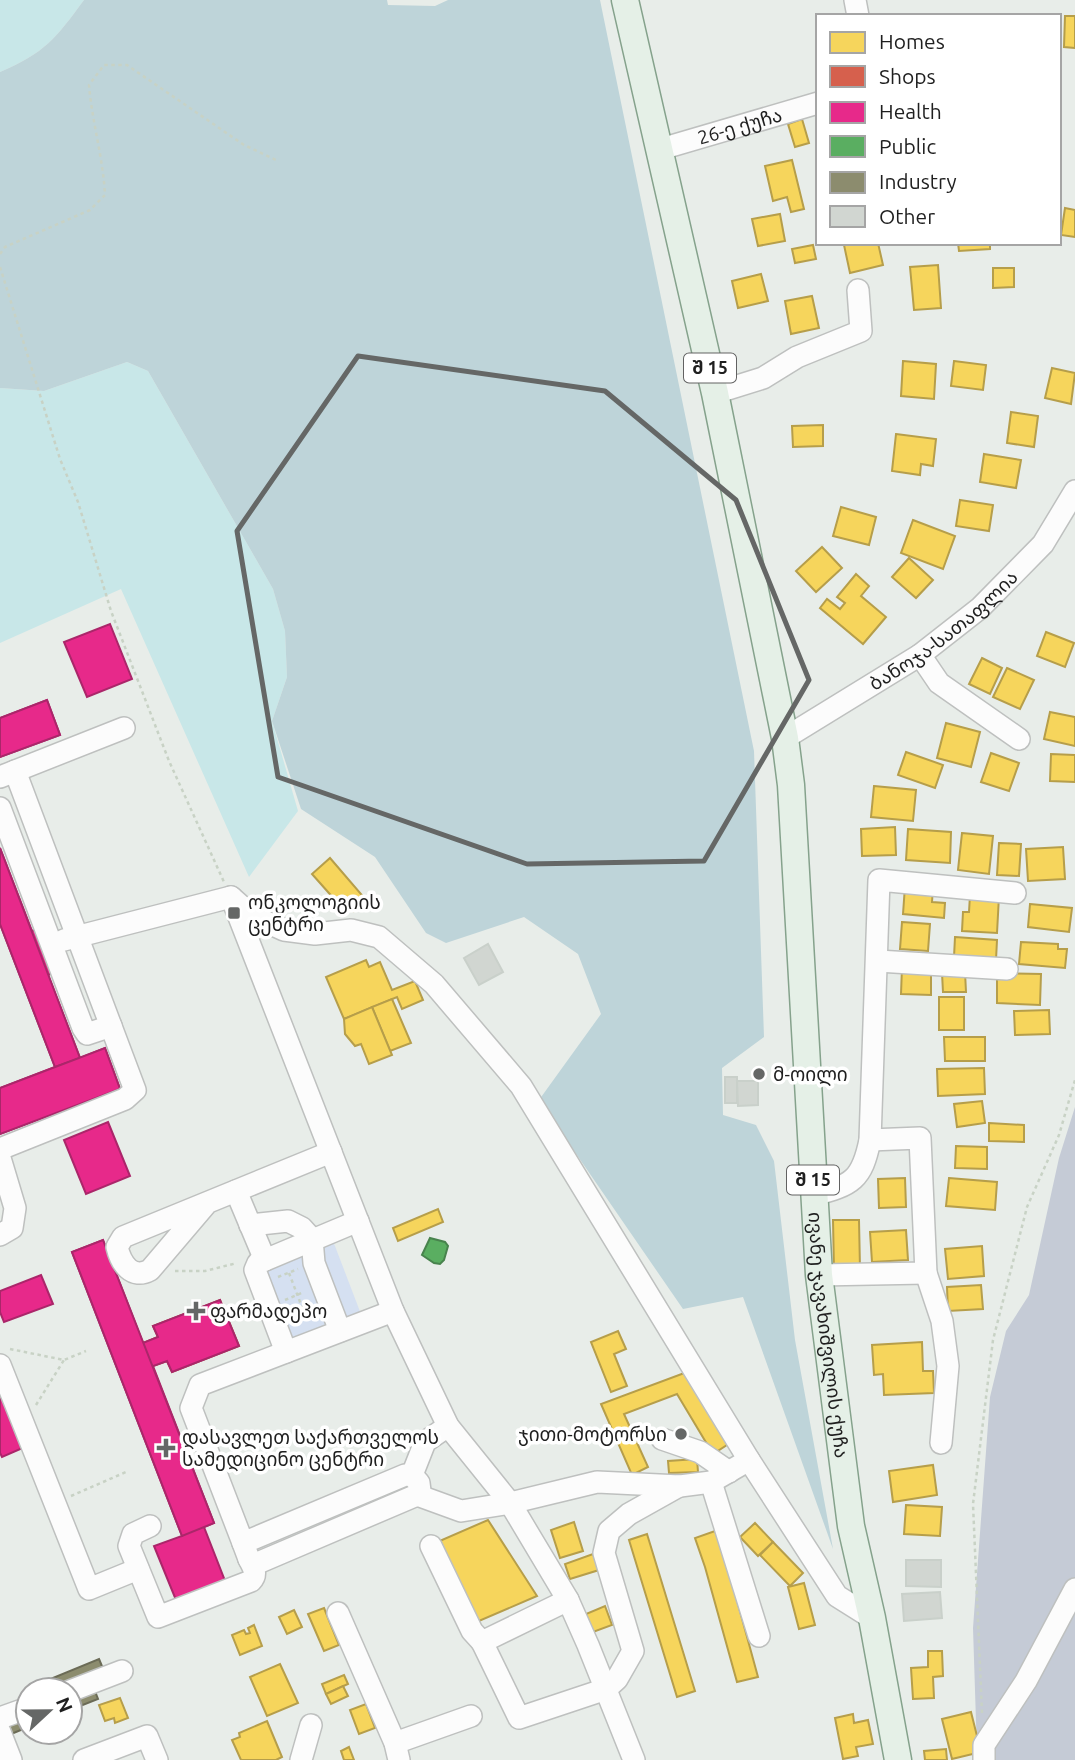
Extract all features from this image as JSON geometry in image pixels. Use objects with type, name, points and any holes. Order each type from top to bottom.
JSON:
[{"type":"main road","name":"შ 15","points":[[625,0],[715,393],[785,738]]},
{"type":"main road","name":"ივანე ჯავახიშვილის ქუჩა","points":[[785,738],[791,785],[819,1275],[851,1526],[872,1618],[898,1760]]},
{"type":"street","name":"26-ე ქუჩა","points":[[661,149],[816,104]]},
{"type":"street","points":[[715,393],[762,378],[797,358],[861,331],[858,290]]},
{"type":"street","name":"ბანოჯა-სათაფლია","points":[[785,738],[920,655],[979,608],[1043,544],[1075,491]]},
{"type":"street","points":[[920,655],[939,684],[1018,739]]},
{"type":"street","points":[[0,1149],[131,1096],[135,1090],[76,936],[7,774],[124,728]]},
{"type":"street","points":[[0,808],[87,1034],[111,1026]]},
{"type":"street","points":[[814,1195],[843,1188],[856,1177],[866,1160],[870,1140],[879,880],[1015,893]]},
{"type":"street","points":[[52,945],[76,936],[231,897]]},
{"type":"street","points":[[231,897],[393,1311],[448,1426],[510,1503],[568,1600],[634,1760]]},
{"type":"street","points":[[231,897],[251,915],[284,930],[314,934],[351,930],[379,937],[434,984],[521,1086],[749,1460],[837,1596],[872,1618]]},
{"type":"street","points":[[878,961],[1007,969]]},
{"type":"street","points":[[870,1140],[920,1138],[926,1273],[942,1321],[948,1366],[941,1443]]},
{"type":"street","points":[[207,1203],[154,1265],[143,1273],[134,1273],[125,1267],[119,1256],[119,1241],[123,1237],[331,1152]]},
{"type":"street","points":[[0,1158],[15,1208],[12,1228],[0,1235]]},
{"type":"street","points":[[236,1191],[262,1254],[255,1270],[286,1352]]},
{"type":"street","points":[[250,1225],[288,1221],[302,1228],[312,1239],[314,1263],[340,1331]]},
{"type":"street","points":[[262,1254],[358,1221]]},
{"type":"street","points":[[819,1275],[926,1273]]},
{"type":"street","points":[[150,1527],[133,1534],[129,1546],[158,1618],[255,1578],[256,1572],[191,1408],[200,1385],[393,1311]]},
{"type":"street","points":[[0,1365],[89,1589],[138,1569]]},
{"type":"street","points":[[415,1485],[425,1442],[448,1426]]},
{"type":"street","points":[[662,1439],[700,1452],[720,1477],[759,1636]]},
{"type":"street","points":[[415,1485],[461,1511],[510,1503],[597,1482],[680,1486],[720,1477],[749,1460]]},
{"type":"street","points":[[246,1551],[254,1563],[260,1562],[415,1485]]},
{"type":"street","points":[[431,1546],[472,1631],[482,1642],[519,1718],[606,1689],[617,1679],[633,1651],[604,1553],[608,1531],[629,1514],[680,1486]]},
{"type":"street","points":[[984,1753],[1075,1589]]},
{"type":"street","points":[[482,1642],[568,1600]]},
{"type":"street","points":[[338,1613],[397,1751],[471,1716]]},
{"type":"street","points":[[84,1686],[122,1671]]},
{"type":"street","points":[[301,1760],[311,1725]]},
{"type":"street","points":[[0,1732],[11,1760]]},
{"type":"street","points":[[84,1760],[147,1736],[157,1760]]},
{"type":"path","points":[[0,254],[5,247],[90,210],[105,195],[103,163],[92,121],[89,85],[104,65],[127,65],[244,145],[276,160]]},
{"type":"path","points":[[0,267],[111,611],[169,761],[231,897]]},
{"type":"path","points":[[984,1753],[973,1504],[993,1340],[1027,1207],[1059,1135],[1075,1080]]},
{"type":"path","points":[[154,1265],[167,1270],[205,1272],[262,1254]]},
{"type":"path","points":[[260,1285],[314,1263]]},
{"type":"path","points":[[289,1273],[305,1315]]},
{"type":"path","points":[[276,1327],[330,1305]]},
{"type":"path","points":[[0,1347],[64,1360],[86,1351]]},
{"type":"path","points":[[24,1425],[64,1360]]},
{"type":"path","points":[[55,1503],[126,1472]]},
{"type":"highlighted area","points":[[358,356],[605,391],[736,500],[809,680],[704,861],[527,864],[278,777],[237,531]]},
{"type":"shaded area","points":[[0,0],[84,0],[65,25],[39,51],[0,72]]},
{"type":"shaded area","points":[[84,0],[387,0],[388,5],[435,6],[448,0],[600,0],[754,751],[764,1037],[722,1068],[723,1115],[756,1125],[774,1161],[795,1340],[833,1549],[743,1297],[683,1309],[539,1100],[601,1014],[578,954],[524,917],[446,943],[426,933],[375,857],[301,809],[272,721],[287,677],[285,631],[273,589],[148,371],[127,362],[44,391],[0,388],[0,72],[39,51],[65,25]]},
{"type":"shaded area","points":[[127,362],[148,371],[273,589],[285,631],[287,677],[272,721],[298,811],[249,877],[121,589],[0,643],[0,388],[44,391]]},
{"type":"shaded area","points":[[1075,1107],[1075,1760],[972,1760],[977,1753],[973,1628],[990,1397],[1006,1331],[1029,1295],[1059,1158]]},
{"type":"shaded area","points":[[330,1233],[364,1322],[286,1352],[258,1263]]},
{"type":"building: Homes","points":[[1065,16],[1075,16],[1075,48],[1064,47]]},
{"type":"building: Homes","points":[[802,119],[809,143],[795,147],[788,124]]},
{"type":"building: Homes","points":[[792,160],[804,209],[791,212],[787,197],[773,201],[765,166]]},
{"type":"building: Homes","points":[[1065,208],[1075,210],[1075,237],[1061,235]]},
{"type":"building: Homes","points":[[780,214],[785,241],[758,246],[752,219]]},
{"type":"building: Homes","points":[[813,245],[816,259],[795,263],[792,249]]},
{"type":"building: Homes","points":[[844,245],[878,245],[883,265],[850,273]]},
{"type":"building: Homes","points":[[958,245],[990,245],[990,249],[959,251]]},
{"type":"building: Homes","points":[[938,265],[941,308],[914,310],[910,267]]},
{"type":"building: Homes","points":[[993,268],[1014,268],[1014,287],[993,288]]},
{"type":"building: Homes","points":[[761,274],[768,301],[738,308],[732,281]]},
{"type":"building: Homes","points":[[812,296],[819,328],[791,334],[785,301]]},
{"type":"building: Homes","points":[[903,361],[936,364],[934,399],[901,396]]},
{"type":"building: Homes","points":[[954,361],[986,365],[983,390],[951,386]]},
{"type":"building: Homes","points":[[1052,368],[1075,373],[1071,404],[1045,398]]},
{"type":"building: Homes","points":[[1011,412],[1038,416],[1034,447],[1007,443]]},
{"type":"building: Homes","points":[[823,425],[823,446],[793,447],[792,426]]},
{"type":"building: Homes","points":[[896,434],[936,439],[933,466],[921,464],[920,475],[892,471]]},
{"type":"building: Homes","points":[[984,454],[1021,460],[1016,488],[980,482]]},
{"type":"building: Homes","points":[[960,500],[993,505],[989,531],[956,526]]},
{"type":"building: Homes","points":[[841,507],[876,517],[869,545],[833,536]]},
{"type":"building: Homes","points":[[913,520],[955,536],[943,569],[901,553]]},
{"type":"building: Homes","points":[[822,547],[842,568],[816,592],[796,571]]},
{"type":"building: Homes","points":[[909,558],[933,580],[916,598],[892,577]]},
{"type":"building: Homes","points":[[856,574],[869,586],[861,596],[886,617],[863,644],[820,608],[827,599],[840,609],[845,603],[837,597]]},
{"type":"building: Homes","points":[[1046,632],[1074,643],[1065,667],[1037,656]]},
{"type":"building: Homes","points":[[982,658],[1002,668],[990,694],[969,684]]},
{"type":"building: Homes","points":[[1007,668],[1034,680],[1020,709],[993,697]]},
{"type":"building: Homes","points":[[1050,712],[1075,717],[1075,746],[1044,739]]},
{"type":"building: Homes","points":[[946,723],[980,732],[971,767],[937,758]]},
{"type":"building: Homes","points":[[906,752],[943,765],[935,788],[898,775]]},
{"type":"building: Homes","points":[[991,753],[1019,763],[1009,791],[981,782]]},
{"type":"building: Homes","points":[[1051,754],[1075,755],[1075,782],[1050,781]]},
{"type":"building: Homes","points":[[874,786],[916,790],[913,821],[871,817]]},
{"type":"building: Homes","points":[[895,827],[896,855],[862,856],[861,829]]},
{"type":"building: Homes","points":[[908,829],[951,832],[950,863],[906,860]]},
{"type":"building: Homes","points":[[962,833],[993,836],[989,874],[958,870]]},
{"type":"building: Homes","points":[[999,843],[1021,844],[1019,876],[997,875]]},
{"type":"building: Homes","points":[[1063,847],[1065,879],[1028,881],[1026,849]]},
{"type":"building: Homes","points":[[330,858],[367,901],[354,911],[342,896],[336,901],[312,874]]},
{"type":"building: Homes","points":[[905,886],[933,888],[932,902],[945,903],[944,918],[903,914]]},
{"type":"building: Homes","points":[[970,895],[999,896],[997,933],[962,931],[963,912],[969,912]]},
{"type":"building: Homes","points":[[1030,904],[1072,908],[1069,932],[1028,927]]},
{"type":"building: Homes","points":[[902,922],[930,924],[928,951],[900,949]]},
{"type":"building: Homes","points":[[955,937],[997,940],[996,960],[954,957]]},
{"type":"building: Homes","points":[[1021,942],[1058,944],[1058,949],[1067,949],[1065,968],[1019,964]]},
{"type":"building: Homes","points":[[366,960],[369,967],[380,962],[392,990],[415,981],[423,1000],[402,1009],[397,997],[344,1019],[326,977]]},
{"type":"building: Homes","points":[[902,967],[931,969],[931,995],[901,994]]},
{"type":"building: Homes","points":[[965,972],[966,992],[943,992],[942,973]]},
{"type":"building: Homes","points":[[997,973],[1041,974],[1040,1005],[997,1003]]},
{"type":"building: Homes","points":[[939,997],[964,997],[964,1030],[939,1030]]},
{"type":"building: Homes","points":[[392,999],[411,1043],[390,1051],[372,1007]]},
{"type":"building: Homes","points":[[372,1007],[392,1055],[369,1064],[361,1044],[355,1046],[345,1034],[344,1019]]},
{"type":"building: Homes","points":[[1049,1010],[1050,1034],[1015,1035],[1014,1011]]},
{"type":"building: Homes","points":[[944,1037],[985,1037],[985,1061],[945,1061]]},
{"type":"building: Homes","points":[[984,1068],[985,1094],[938,1096],[937,1069]]},
{"type":"building: Homes","points":[[982,1101],[985,1123],[957,1127],[954,1104]]},
{"type":"building: Homes","points":[[989,1123],[1024,1125],[1024,1142],[989,1141]]},
{"type":"building: Homes","points":[[956,1146],[987,1147],[987,1169],[955,1168]]},
{"type":"building: Homes","points":[[905,1178],[906,1207],[879,1208],[878,1179]]},
{"type":"building: Homes","points":[[949,1178],[997,1182],[995,1210],[946,1206]]},
{"type":"building: Homes","points":[[438,1209],[443,1222],[398,1241],[393,1228]]},
{"type":"building: Homes","points":[[833,1220],[859,1220],[860,1269],[834,1270]]},
{"type":"building: Homes","points":[[906,1230],[908,1260],[872,1262],[870,1232]]},
{"type":"building: Homes","points":[[982,1246],[984,1276],[948,1279],[945,1249]]},
{"type":"building: Homes","points":[[981,1285],[983,1309],[948,1311],[947,1287]]},
{"type":"building: Homes","points":[[618,1331],[626,1349],[614,1354],[627,1386],[611,1392],[591,1342]]},
{"type":"building: Homes","points":[[922,1342],[923,1371],[933,1371],[934,1393],[884,1395],[883,1374],[874,1375],[872,1345]]},
{"type":"building: Homes","points":[[687,1372],[730,1443],[713,1454],[677,1394],[624,1414],[648,1467],[632,1475],[601,1404]]},
{"type":"building: Homes","points":[[697,1459],[698,1472],[669,1473],[668,1461]]},
{"type":"building: Homes","points":[[933,1465],[937,1495],[893,1502],[889,1471]]},
{"type":"building: Homes","points":[[906,1505],[942,1507],[940,1536],[904,1534]]},
{"type":"building: Homes","points":[[488,1520],[537,1596],[472,1624],[435,1543]]},
{"type":"building: Homes","points":[[574,1522],[583,1551],[560,1558],[551,1530]]},
{"type":"building: Homes","points":[[755,1523],[773,1542],[758,1556],[740,1537]]},
{"type":"building: Homes","points":[[715,1531],[726,1560],[758,1677],[737,1682],[695,1538]]},
{"type":"building: Homes","points":[[647,1534],[695,1691],[677,1697],[629,1540]]},
{"type":"building: Homes","points":[[773,1542],[803,1573],[790,1586],[760,1555]]},
{"type":"building: Homes","points":[[593,1554],[599,1570],[570,1579],[565,1564]]},
{"type":"building: Homes","points":[[804,1583],[815,1625],[799,1629],[788,1587]]},
{"type":"building: Homes","points":[[605,1606],[612,1625],[593,1632],[586,1614]]},
{"type":"building: Homes","points":[[324,1608],[339,1645],[324,1651],[308,1614]]},
{"type":"building: Homes","points":[[294,1610],[302,1627],[287,1634],[279,1617]]},
{"type":"building: Homes","points":[[254,1625],[262,1646],[240,1655],[232,1635],[244,1630],[246,1634],[250,1633],[248,1628]]},
{"type":"building: Homes","points":[[928,1651],[942,1651],[943,1676],[933,1677],[934,1698],[913,1699],[911,1668],[928,1667]]},
{"type":"building: Homes","points":[[280,1664],[298,1703],[267,1716],[250,1677]]},
{"type":"building: Homes","points":[[344,1675],[348,1684],[326,1694],[322,1684]]},
{"type":"building: Homes","points":[[343,1686],[348,1696],[331,1704],[326,1694]]},
{"type":"building: Homes","points":[[120,1698],[128,1718],[115,1723],[114,1718],[105,1721],[99,1705]]},
{"type":"building: Homes","points":[[366,1704],[375,1728],[359,1734],[350,1710]]},
{"type":"building: Homes","points":[[971,1712],[981,1752],[952,1759],[942,1719]]},
{"type":"building: Homes","points":[[853,1714],[854,1723],[868,1720],[873,1744],[856,1747],[858,1756],[843,1759],[835,1718]]},
{"type":"building: Homes","points":[[267,1721],[282,1757],[276,1760],[241,1760],[232,1740],[240,1737],[239,1733]]},
{"type":"building: Homes","points":[[349,1747],[354,1760],[344,1760],[341,1751]]},
{"type":"building: Homes","points":[[946,1749],[947,1760],[925,1760],[924,1751]]},
{"type":"building: Shops","points":[[220,1300],[239,1346],[172,1372],[167,1361],[153,1366],[143,1343],[158,1337],[153,1326]]},
{"type":"building: Health","points":[[110,624],[132,679],[87,697],[64,642]]},
{"type":"building: Health","points":[[47,700],[60,735],[0,757],[0,718]]},
{"type":"building: Health","points":[[47,700],[60,735],[0,757],[0,718]]},
{"type":"building: Health","points":[[0,848],[32,931],[42,928],[59,970],[48,975],[80,1058],[105,1048],[120,1089],[0,1134],[0,1088],[55,1067],[0,924]]},
{"type":"building: Health","points":[[0,848],[80,1058],[55,1067],[0,924]]},
{"type":"building: Health","points":[[105,1048],[120,1089],[0,1134],[0,1088]]},
{"type":"building: Health","points":[[108,1122],[130,1176],[86,1194],[64,1140]]},
{"type":"building: Health","name":"დასავლეთ საქართველოს სამედიცინო ცენტრი","points":[[103,1240],[143,1343],[158,1337],[153,1326],[220,1300],[239,1346],[172,1372],[167,1361],[153,1366],[214,1523],[204,1527],[227,1586],[178,1605],[154,1546],[182,1536],[72,1252]]},
{"type":"building: Health","points":[[103,1240],[214,1523],[182,1536],[72,1252]]},
{"type":"building: Health","points":[[41,1275],[53,1304],[4,1322],[0,1312],[0,1291]]},
{"type":"building: Health","points":[[0,1386],[25,1447],[2,1457],[0,1453]]},
{"type":"building: Public","points":[[430,1238],[445,1242],[448,1246],[440,1264],[422,1255]]},
{"type":"building: Industry","points":[[99,1659],[104,1671],[84,1679],[84,1676],[58,1676]]},
{"type":"building: Industry","points":[[93,1686],[98,1699],[84,1704],[84,1690]]},
{"type":"building: Industry","points":[[14,1718],[14,1733],[9,1735],[4,1722]]},
{"type":"building: Other","points":[[488,944],[503,972],[479,985],[464,958]]},
{"type":"building: Other","points":[[725,1077],[737,1077],[737,1103],[725,1103]]},
{"type":"building: Other","points":[[737,1081],[758,1081],[758,1105],[738,1106]]},
{"type":"building: Other","points":[[906,1560],[941,1560],[941,1587],[906,1586]]},
{"type":"building: Other","points":[[940,1592],[942,1618],[904,1621],[902,1594]]},
{"type":"place","name":"ონკოლოგიის ცენტრი","points":[[234,913]]},
{"type":"place","name":"მ-ოილი","points":[[759,1074]]},
{"type":"place","name":"ფარმადეპო","points":[[196,1311]]},
{"type":"place","name":"ჯითი-მოტორსი","points":[[681,1434]]},
{"type":"place","name":"დასავლეთ საქართველოს სამედიცინო ცენტრი","points":[[166,1448]]}]
